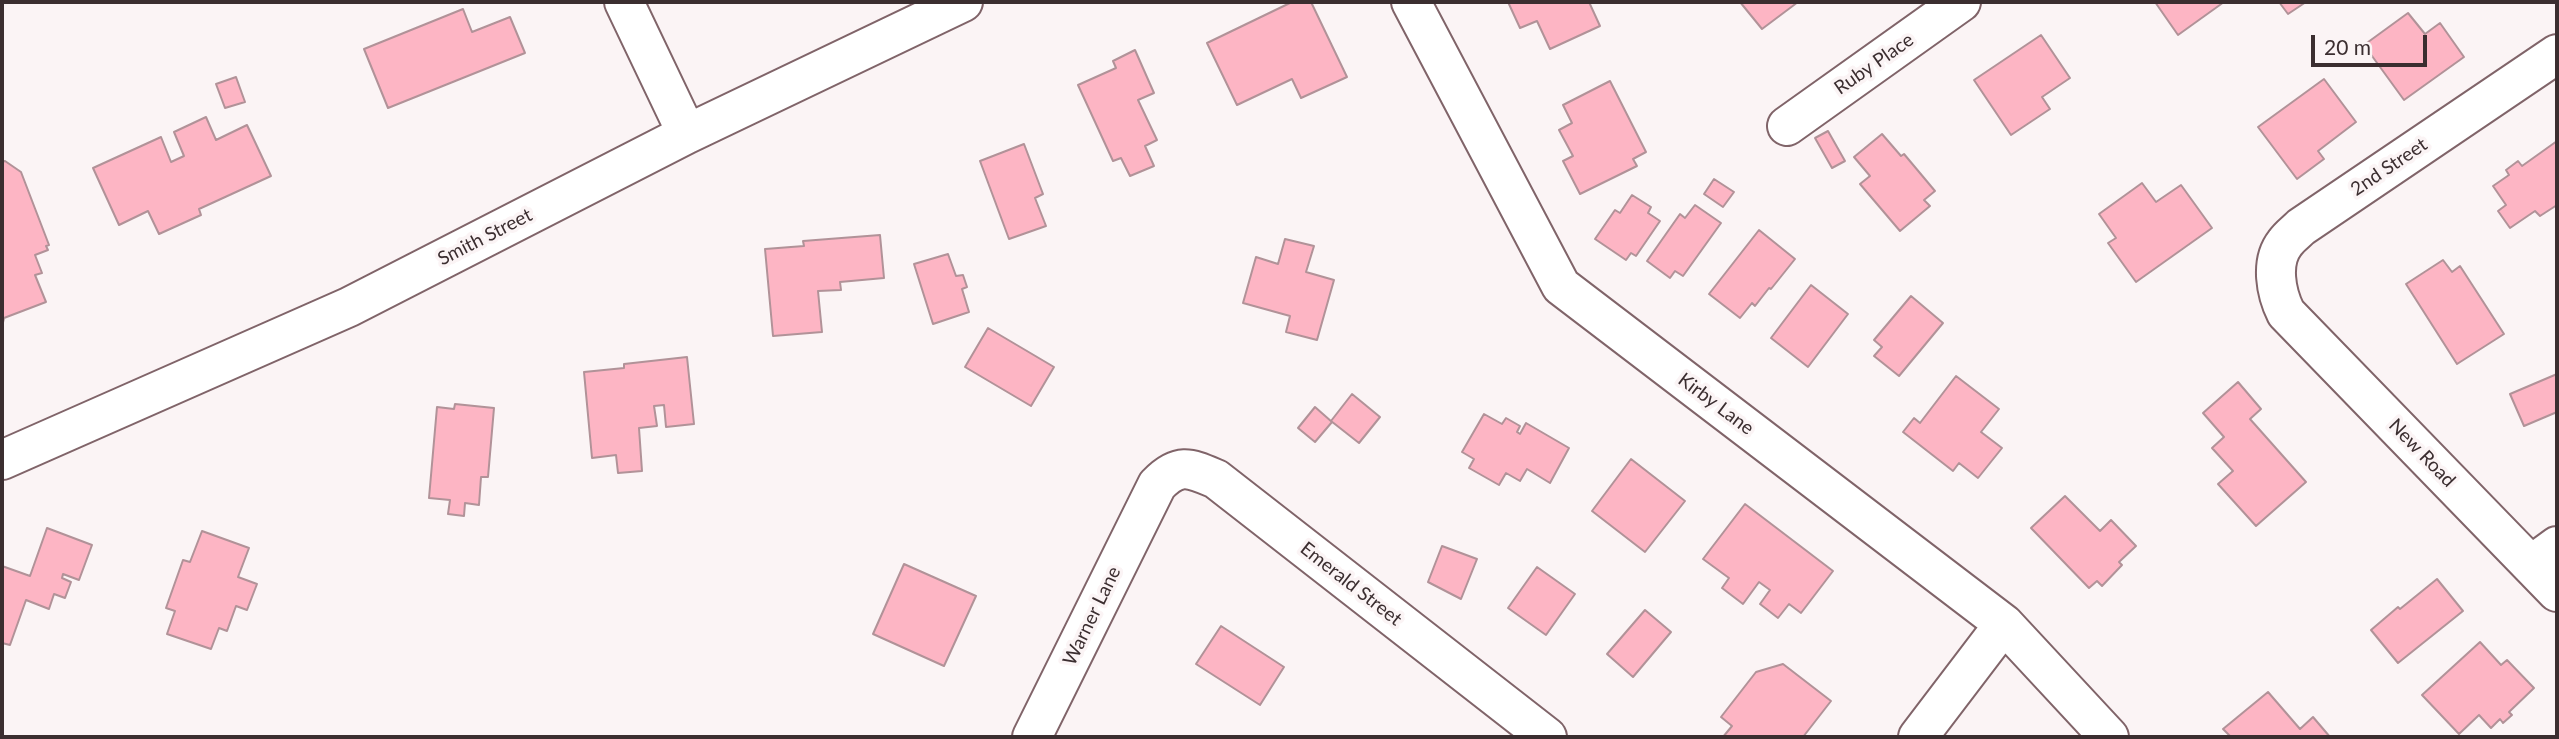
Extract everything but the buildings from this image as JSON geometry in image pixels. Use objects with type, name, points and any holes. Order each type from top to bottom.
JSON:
[{"type":"street","points":[[624,2],[687,134]]},
{"type":"street","name":"Smith Street","points":[[2,460],[349,307],[687,134],[963,2]]},
{"type":"street","name":"Kirby Lane","points":[[1411,2],[1561,286],[2004,624],[2109,737]]},
{"type":"street","name":"Ruby Place","points":[[1787,126],[1961,2]]},
{"type":"street","name":"2nd Street","points":[[2286,313],[2277,296],[2276,276],[2283,245],[2301,227],[2557,54]]},
{"type":"street","name":"New Road","points":[[2286,313],[2544,556],[2557,592]]},
{"type":"street","name":"Emerald Street","points":[[1152,495],[1167,474],[1178,470],[1190,468],[1216,479],[1547,737]]},
{"type":"street","name":"Warner Lane","points":[[1032,737],[1152,495]]},
{"type":"street","points":[[1918,737],[2004,624]]}]
